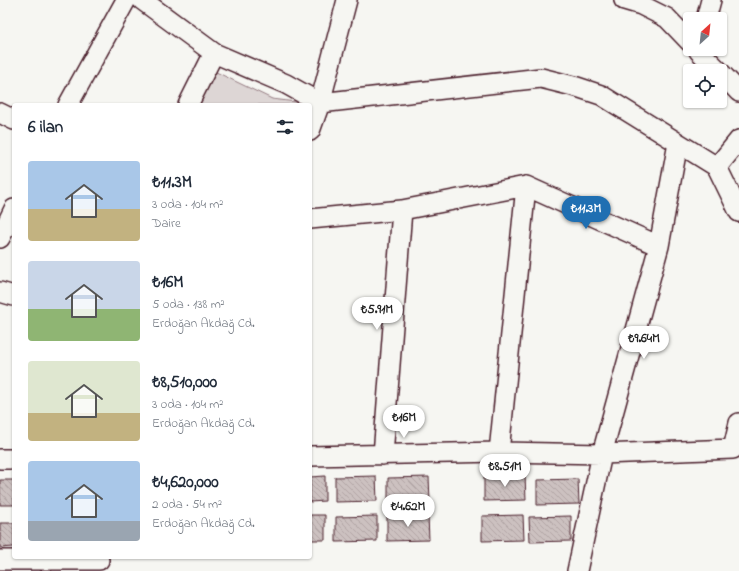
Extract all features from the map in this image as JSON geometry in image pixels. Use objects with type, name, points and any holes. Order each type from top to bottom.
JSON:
[{"type":"street","points":[[69,103],[126,0]]},
{"type":"street","points":[[142,0],[214,54],[286,84],[320,103],[541,78],[601,95],[717,167],[739,212]]},
{"type":"street","points":[[312,125],[320,103],[347,0]]},
{"type":"street","points":[[624,0],[641,5],[667,18],[683,35]]},
{"type":"street","points":[[708,12],[711,0]]},
{"type":"street","points":[[189,103],[214,54]]},
{"type":"street","points":[[704,56],[711,64]]},
{"type":"street","points":[[727,80],[739,92]]},
{"type":"street","points":[[0,113],[12,119]]},
{"type":"street","points":[[717,167],[739,140]]},
{"type":"street","points":[[577,571],[602,454],[659,246],[678,143]]},
{"type":"street","points":[[312,219],[402,210],[526,186],[659,246]]},
{"type":"street","points":[[499,452],[526,186]]},
{"type":"street","points":[[383,455],[402,210]]},
{"type":"street","points":[[0,238],[12,213]]},
{"type":"street","points":[[0,292],[12,295]]},
{"type":"street","points":[[312,456],[499,452],[602,454],[736,449],[739,424]]},
{"type":"street","points":[[0,459],[12,459]]},
{"type":"street","points":[[0,560],[99,563]]},
{"type":"shaded area","points":[[214,71],[272,99],[304,103],[198,103]]},
{"type":"building","points":[[525,475],[526,500],[484,501],[484,476]]},
{"type":"building","points":[[325,476],[325,501],[312,502],[312,477]]},
{"type":"building","points":[[376,476],[377,501],[335,502],[335,477]]},
{"type":"building","points":[[429,477],[430,501],[388,503],[388,478]]},
{"type":"building","points":[[578,479],[579,504],[537,505],[537,480]]},
{"type":"building","points":[[0,480],[12,480],[12,505],[0,505]]},
{"type":"building","points":[[312,515],[325,515],[325,540],[312,540]]},
{"type":"building","points":[[428,515],[429,540],[387,541],[387,516]]},
{"type":"building","points":[[523,515],[524,540],[482,541],[482,516]]},
{"type":"building","points":[[377,516],[377,541],[336,542],[336,517]]},
{"type":"building","points":[[571,516],[571,541],[530,542],[529,517]]},
{"type":"building","points":[[0,523],[12,523],[12,547],[0,548]]}]
